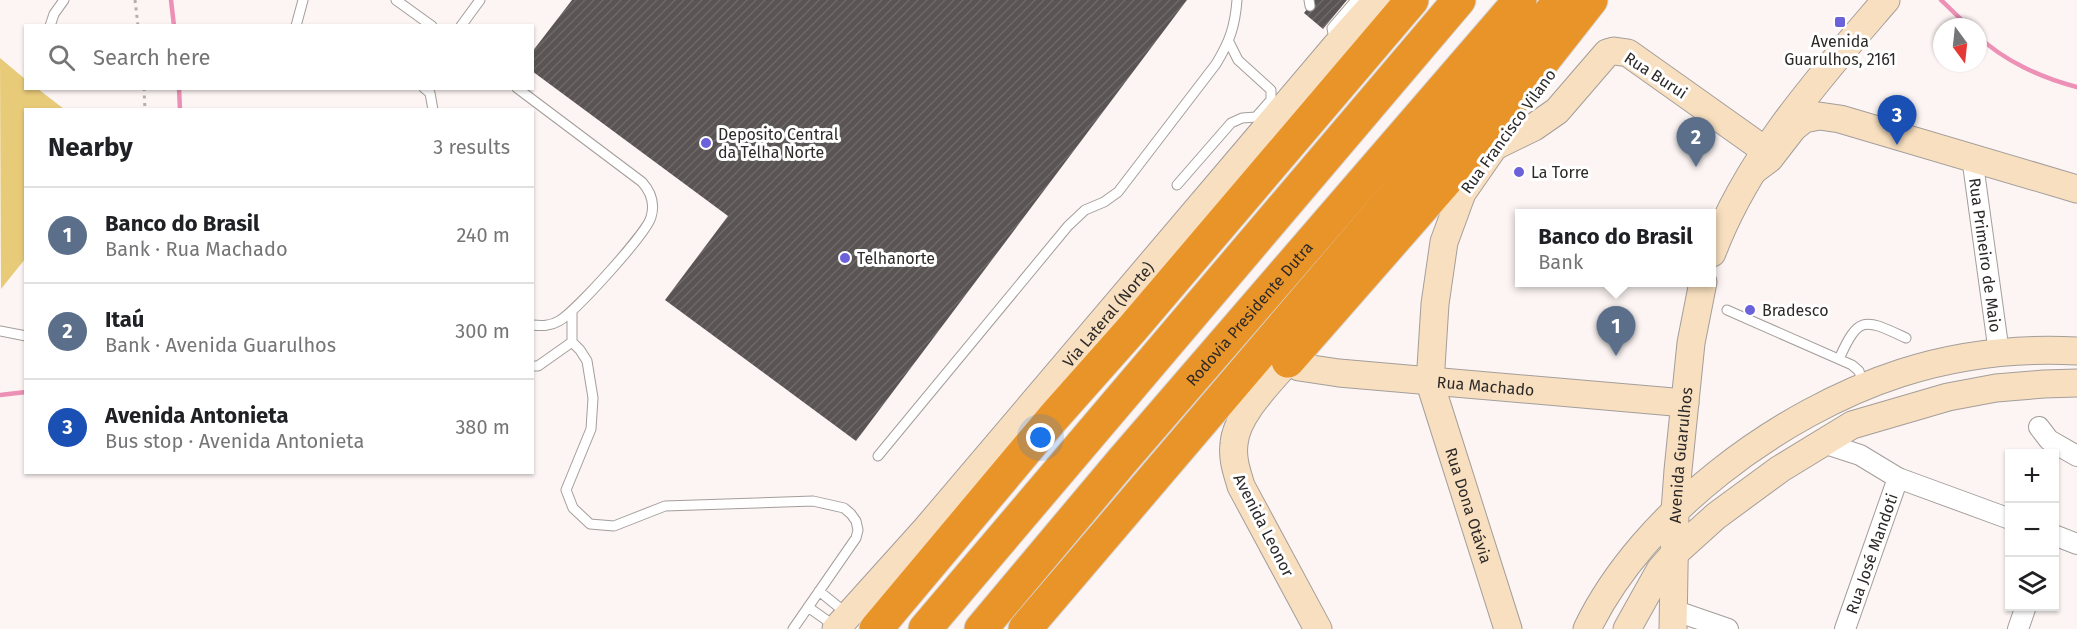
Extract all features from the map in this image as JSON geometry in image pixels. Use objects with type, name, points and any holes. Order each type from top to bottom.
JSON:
[{"type":"highway","points":[[849,625],[1053,418],[1132,329],[1412,0]]},
{"type":"highway","points":[[1327,98],[1382,62],[1438,0]]},
{"type":"highway","points":[[925,629],[1460,0]]},
{"type":"highway","name":"Rodovia Presidente Dutra","points":[[981,629],[1145,434],[1520,0]]},
{"type":"highway","name":"Rodovia Presidente Dutra","points":[[1025,629],[1561,0]]},
{"type":"highway","points":[[1288,361],[1478,144],[1587,14]]},
{"type":"main road","name":"Via Lateral (Norte)","points":[[849,625],[1331,33],[1377,0]]},
{"type":"main road","name":"Rua Francisco Vilano","points":[[1430,383],[1435,304],[1444,242],[1462,193],[1587,14],[1606,0]]},
{"type":"main road","points":[[1716,242],[1721,228],[1760,161],[1812,87],[1886,0]]},
{"type":"main road","points":[[1840,119],[1834,93],[1834,74],[1843,50]]},
{"type":"main road","name":"Rua Burui","points":[[1493,147],[1534,127],[1557,111],[1603,56],[1614,51],[1628,53],[1760,161]]},
{"type":"main road","points":[[1760,161],[1769,159],[1793,128],[1804,119],[1818,116],[1840,119],[2077,189]]},
{"type":"main road","name":"Avenida Guarulhos","points":[[1673,619],[1685,403],[1691,342],[1702,287]]},
{"type":"main road","points":[[1587,629],[1623,569],[1681,496],[1789,425],[1828,403],[1864,387],[1901,373],[1935,364],[1999,354],[2077,351]]},
{"type":"main road","name":"Rua Machado","points":[[1288,361],[1299,367],[1317,371],[1430,383],[1685,403]]},
{"type":"main road","name":"Avenida Leonor","points":[[1288,361],[1241,420],[1233,442],[1234,465],[1241,486],[1318,629]]},
{"type":"main road","name":"Rua Dona Otávia","points":[[1430,383],[1508,629]]},
{"type":"main road","points":[[1627,629],[1649,587],[1675,553],[1716,516],[1780,470],[1852,425],[1948,397],[1996,388],[2077,384]]},
{"type":"main road","points":[[1780,470],[1775,456],[1775,447],[1789,425]]},
{"type":"main road","points":[[1681,496],[1716,516]]},
{"type":"street","name":"Rua Primeiro de Maio","points":[[1972,157],[1999,354]]},
{"type":"street","points":[[1852,425],[1852,439],[1860,455]]},
{"type":"street","points":[[2039,427],[2049,440],[2077,456]]},
{"type":"street","points":[[1823,443],[1860,455],[1898,478],[2005,517]]},
{"type":"street","name":"Rua José Mandoti","points":[[1845,629],[1898,478]]},
{"type":"street","points":[[2059,537],[2077,544]]},
{"type":"street","points":[[2018,629],[2024,611]]},
{"type":"street","points":[[1673,619],[1728,629]]},
{"type":"lane","points":[[51,24],[54,14],[64,0]]},
{"type":"lane","points":[[297,24],[303,0]]},
{"type":"lane","points":[[396,0],[429,24]]},
{"type":"lane","points":[[462,24],[480,0]]},
{"type":"lane","points":[[878,456],[1068,226],[1085,210],[1118,192],[1216,64],[1229,42],[1237,0]]},
{"type":"lane","points":[[1331,33],[1356,0]]},
{"type":"lane","points":[[1177,185],[1231,123],[1242,118],[1256,117],[1271,100],[1272,95],[1268,85],[1238,60],[1229,42]]},
{"type":"lane","points":[[426,90],[430,93],[433,108]]},
{"type":"lane","points":[[520,90],[642,182],[651,197],[652,207],[648,224],[572,312],[558,322],[546,326],[534,325]]},
{"type":"lane","points":[[1727,310],[1852,365],[1859,371],[1864,387]]},
{"type":"lane","points":[[572,312],[572,342],[587,361],[593,398],[591,429],[566,490],[573,508],[590,524],[614,526],[665,506],[813,501],[844,508],[856,520],[858,530],[856,538],[793,629]]},
{"type":"lane","points":[[1839,359],[1849,336],[1859,326],[1866,324],[1880,326],[1906,338]]},
{"type":"lane","points":[[0,331],[24,336]]},
{"type":"lane","points":[[534,366],[538,366],[572,342]]},
{"type":"lane","points":[[819,591],[849,625]]},
{"type":"lane","points":[[808,607],[849,625]]},
{"type":"path","points":[[135,0],[138,24]]},
{"type":"path","points":[[144,90],[145,108]]},
{"type":"shaded area","points":[[0,58],[24,78],[24,90],[39,90],[63,108],[24,108],[24,260],[1,289]]},
{"type":"building","name":"Telhanorte","points":[[572,0],[1187,0],[856,441],[665,300],[728,216],[534,72],[534,49]]},
{"type":"building","points":[[1314,0],[1347,0],[1323,29],[1304,13]]},
{"type":"waterway","points":[[171,0],[174,24]]},
{"type":"waterway","points":[[1941,0],[1960,18]]},
{"type":"waterway","points":[[1987,44],[2024,68],[2077,87]]},
{"type":"waterway","points":[[179,90],[180,108]]},
{"type":"waterway","points":[[0,395],[24,392]]},
{"type":"place","name":"Avenida Guarulhos, 2161","points":[[1840,22]]},
{"type":"place","name":"Deposito Central da Telha Norte","points":[[706,143]]},
{"type":"place","name":"Avenida Antonieta","points":[[1897,145]]},
{"type":"place","name":"Itaú","points":[[1696,167]]},
{"type":"place","name":"La Torre","points":[[1519,172]]},
{"type":"place","name":"Telhanorte","points":[[845,258]]},
{"type":"place","name":"Bradesco","points":[[1750,310]]},
{"type":"place","name":"Banco do Brasil","points":[[1616,356]]}]
